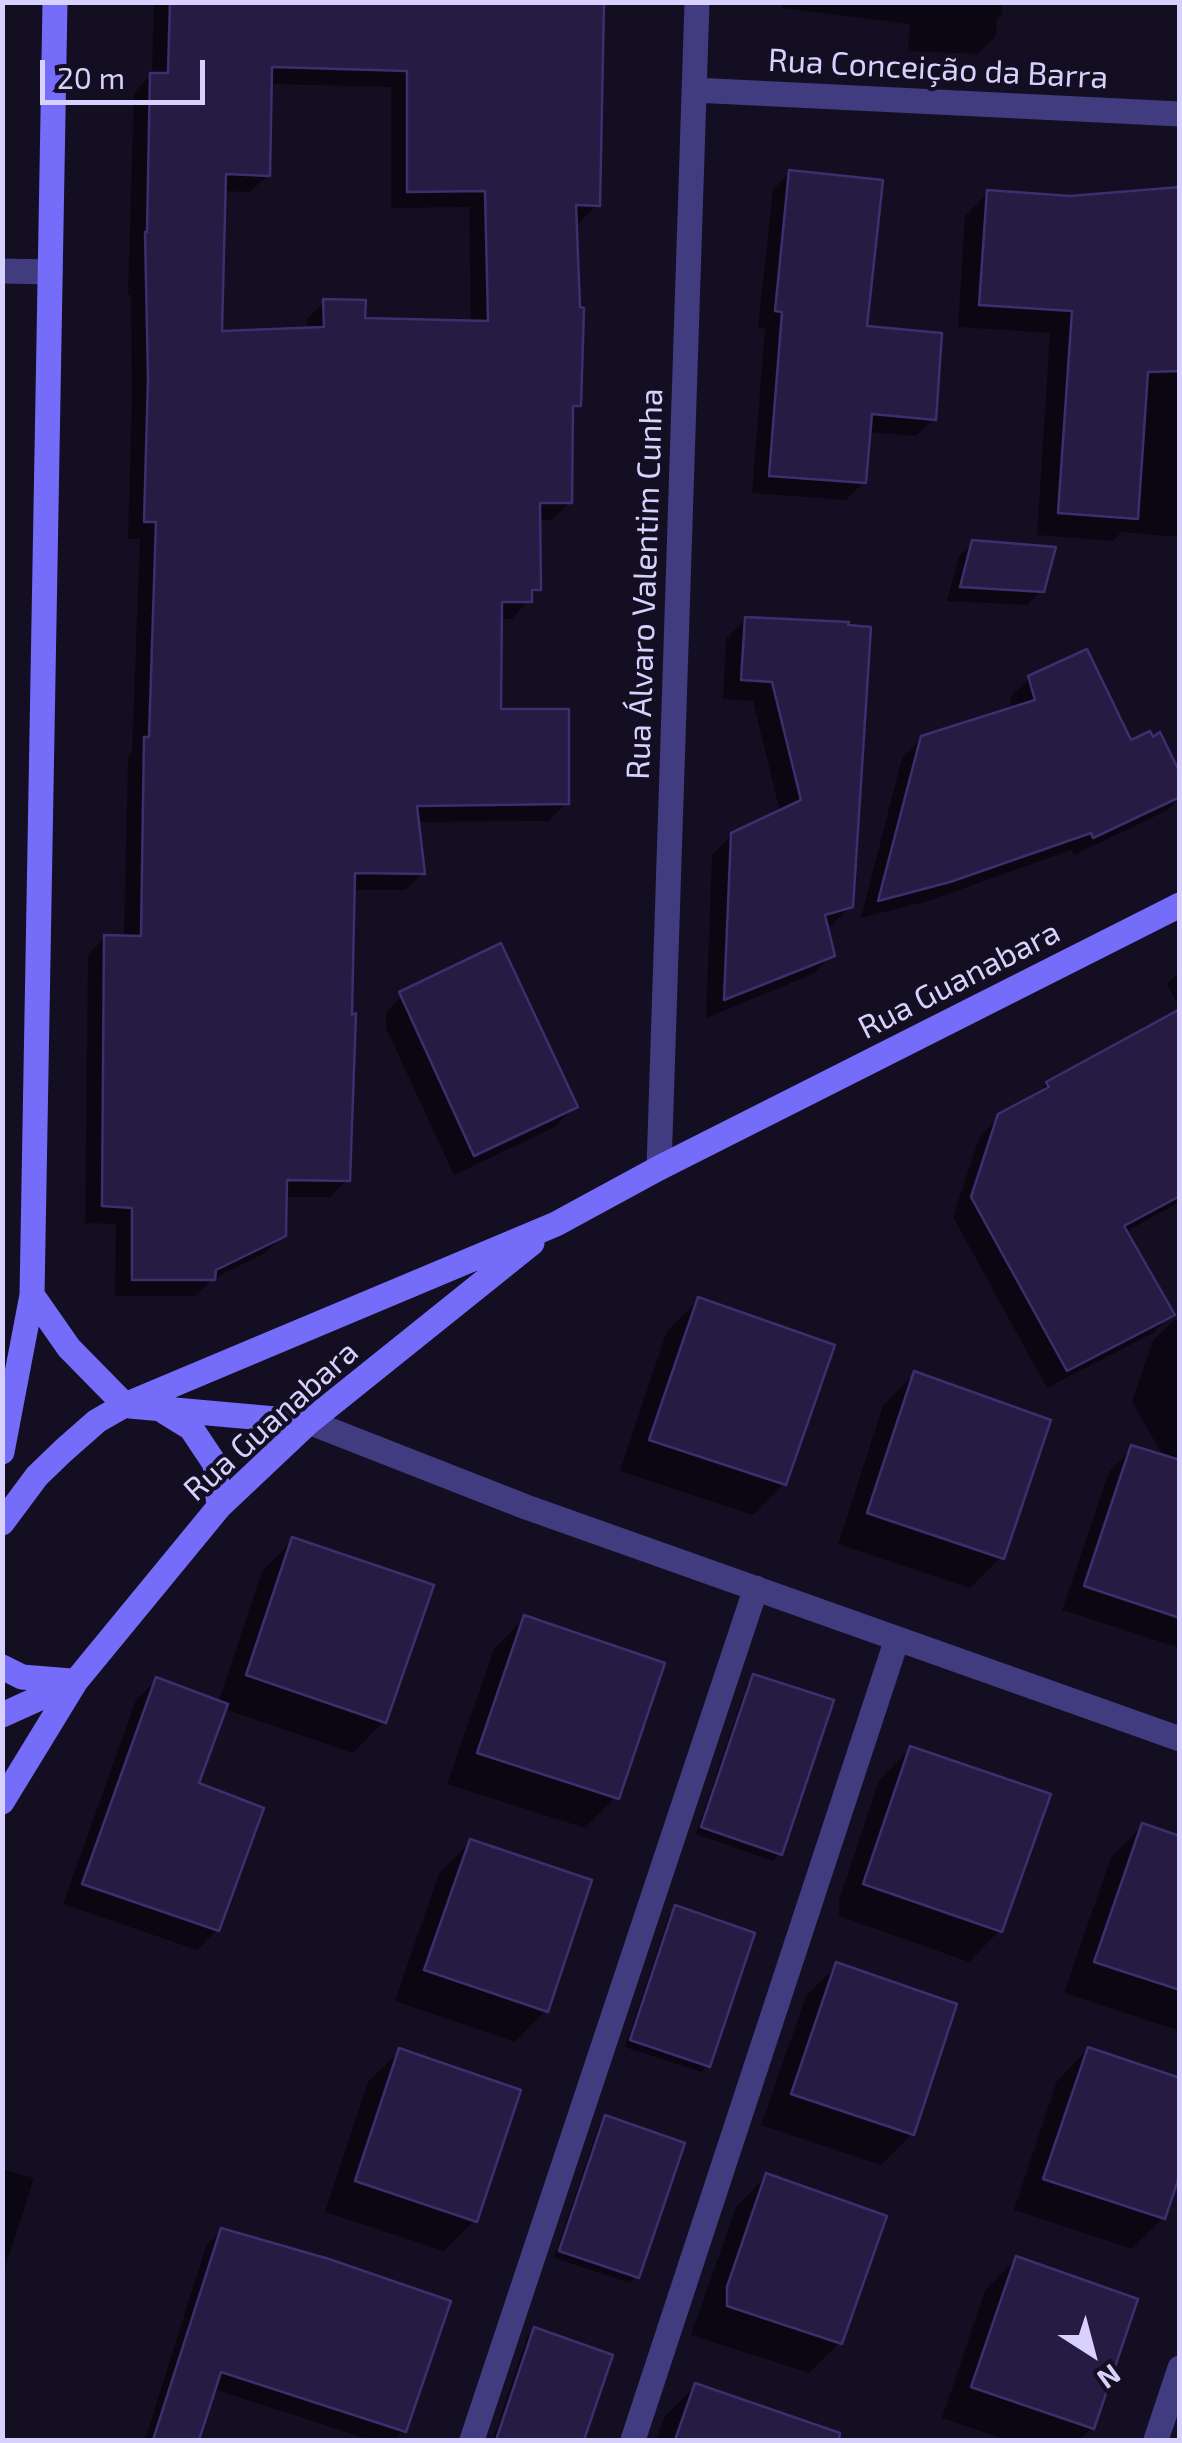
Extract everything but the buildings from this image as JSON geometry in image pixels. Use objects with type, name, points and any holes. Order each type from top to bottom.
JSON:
[{"type":"main road","points":[[2,1452],[32,1295],[56,2]]},
{"type":"main road","name":"Rua Guanabara","points":[[2,1523],[37,1476],[64,1450],[97,1421],[125,1406],[556,1224],[1180,905]]},
{"type":"main road","name":"Rua Guanabara","points":[[2,1802],[76,1681],[218,1507],[309,1422],[556,1224]]},
{"type":"main road","points":[[32,1295],[69,1348],[125,1406],[166,1412],[191,1428],[214,1464],[218,1507]]},
{"type":"main road","points":[[125,1406],[309,1422]]},
{"type":"main road","points":[[2,1668],[22,1677],[76,1681]]},
{"type":"main road","points":[[2,1714],[76,1681]]},
{"type":"street","name":"Rua Álvaro Valentim Cunha","points":[[659,1168],[696,2]]},
{"type":"street","name":"Rua Conceição da Barra","points":[[694,90],[1180,114]]},
{"type":"street","points":[[2,270],[50,272]]},
{"type":"street","points":[[309,1422],[526,1507],[1180,1739]]},
{"type":"street","points":[[472,2440],[756,1588]]},
{"type":"street","points":[[633,2440],[896,1638]]},
{"type":"street","points":[[1156,2440],[1180,2368]]}]
